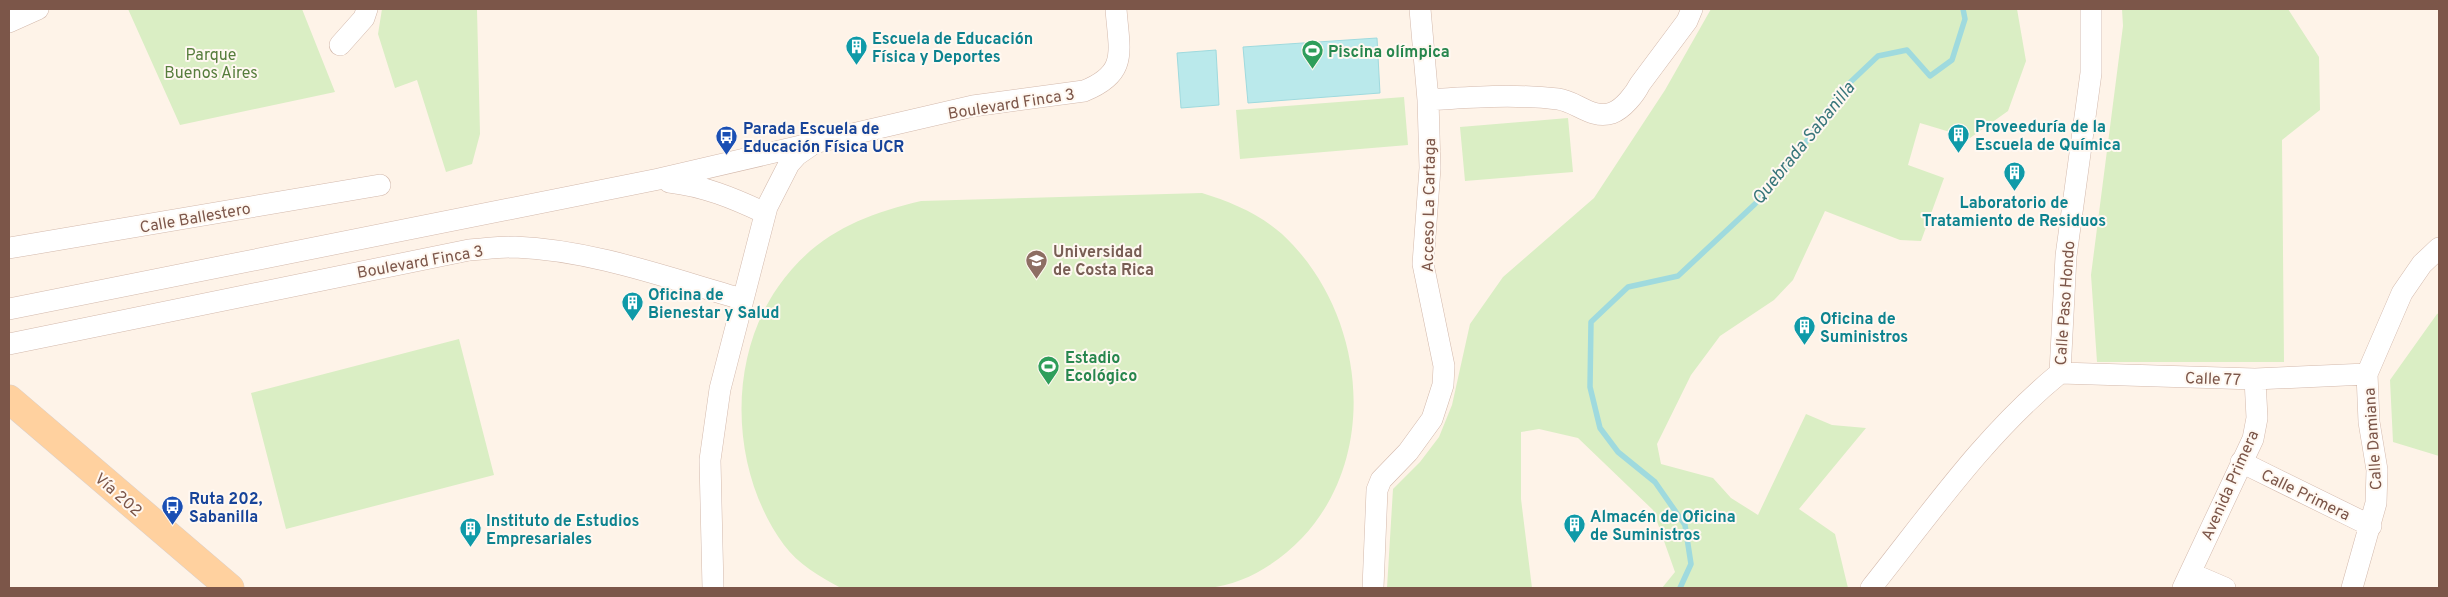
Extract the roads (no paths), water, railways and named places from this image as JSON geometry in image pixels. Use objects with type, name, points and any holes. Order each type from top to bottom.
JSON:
[{"type":"main road","name":"Vía 202","points":[[9,399],[230,588]]},
{"type":"street","points":[[9,22],[38,9]]},
{"type":"street","points":[[340,45],[364,18],[367,9]]},
{"type":"street","name":"Boulevard Finca 3","points":[[9,309],[651,180],[812,145],[973,106],[1068,95],[1100,85],[1110,77],[1117,64],[1116,9]]},
{"type":"street","name":"Acceso La Cartaga","points":[[1373,588],[1377,490],[1381,480],[1408,452],[1432,419],[1443,385],[1444,366],[1423,264],[1430,189],[1428,100],[1420,9]]},
{"type":"street","points":[[1428,100],[1516,96],[1571,102],[1596,114],[1612,113],[1635,95],[1640,84],[1687,21],[1692,9]]},
{"type":"street","name":"Calle Paso Hondo","points":[[1871,588],[1955,481],[2008,420],[2032,395],[2060,373],[2066,256],[2091,73],[2092,9]]},
{"type":"street","name":"Boulevard Finca 3","points":[[9,344],[469,250],[514,247],[569,253],[614,262],[742,299],[765,213],[775,188],[789,164],[797,155],[812,145]]},
{"type":"street","name":"Boulevard Finca 3","points":[[651,180],[702,187],[731,196],[765,213]]},
{"type":"street","name":"Calle Ballestero","points":[[9,248],[380,185]]},
{"type":"street","name":"Calle Damiana","points":[[2352,588],[2376,503],[2377,470],[2369,422],[2367,374],[2402,293],[2422,264],[2439,248]]},
{"type":"street","points":[[713,588],[710,460],[720,389],[742,299]]},
{"type":"street","name":"Calle 77","points":[[2060,373],[2255,379],[2367,374]]},
{"type":"street","name":"Avenida Primera","points":[[2187,581],[2253,439],[2257,418],[2255,379]]},
{"type":"street","name":"Calle Primera","points":[[2241,462],[2371,526]]},
{"type":"street","points":[[2187,581],[2225,588]]},
{"type":"water","name":"Piscina olímpica","points":[[1377,38],[1380,93],[1248,103],[1243,47]]},
{"type":"water","points":[[1216,50],[1219,105],[1181,108],[1177,53]]},
{"type":"waterway","name":"Quebrada Sabanilla","points":[[1680,588],[1691,564],[1685,525],[1655,482],[1618,452],[1600,428],[1590,387],[1591,322],[1628,287],[1678,276],[1755,204],[1793,161],[1840,92],[1878,56],[1907,50],[1930,76],[1952,60],[1965,19],[1963,9]]},
{"type":"place","name":"Escuela de Educación Física y Deportes","points":[[856,66]]},
{"type":"place","name":"Piscina olímpica","points":[[1312,70]]},
{"type":"place","name":"Proveeduría de la Escuela de Química","points":[[1959,154]]},
{"type":"place","name":"Parada Escuela de Educación Física UCR","points":[[727,156]]},
{"type":"place","name":"Laboratorio de Tratamiento de Residuos","points":[[2014,192]]},
{"type":"place","name":"Universidad de Costa Rica","points":[[1037,279]]},
{"type":"place","name":"Oficina de Bienestar y Salud","points":[[632,322]]},
{"type":"place","name":"Oficina de Suministros","points":[[1804,346]]},
{"type":"place","name":"Estadio Ecológico","points":[[1049,385]]},
{"type":"place","name":"Ruta 202, Sabanilla","points":[[173,526]]},
{"type":"place","name":"Almacén de Oficina de Suministros","points":[[1574,544]]},
{"type":"place","name":"Instituto de Estudios Empresariales","points":[[470,548]]},
{"type":"park label","name":"Parque Buenos Aires","points":[[211,63]]}]
